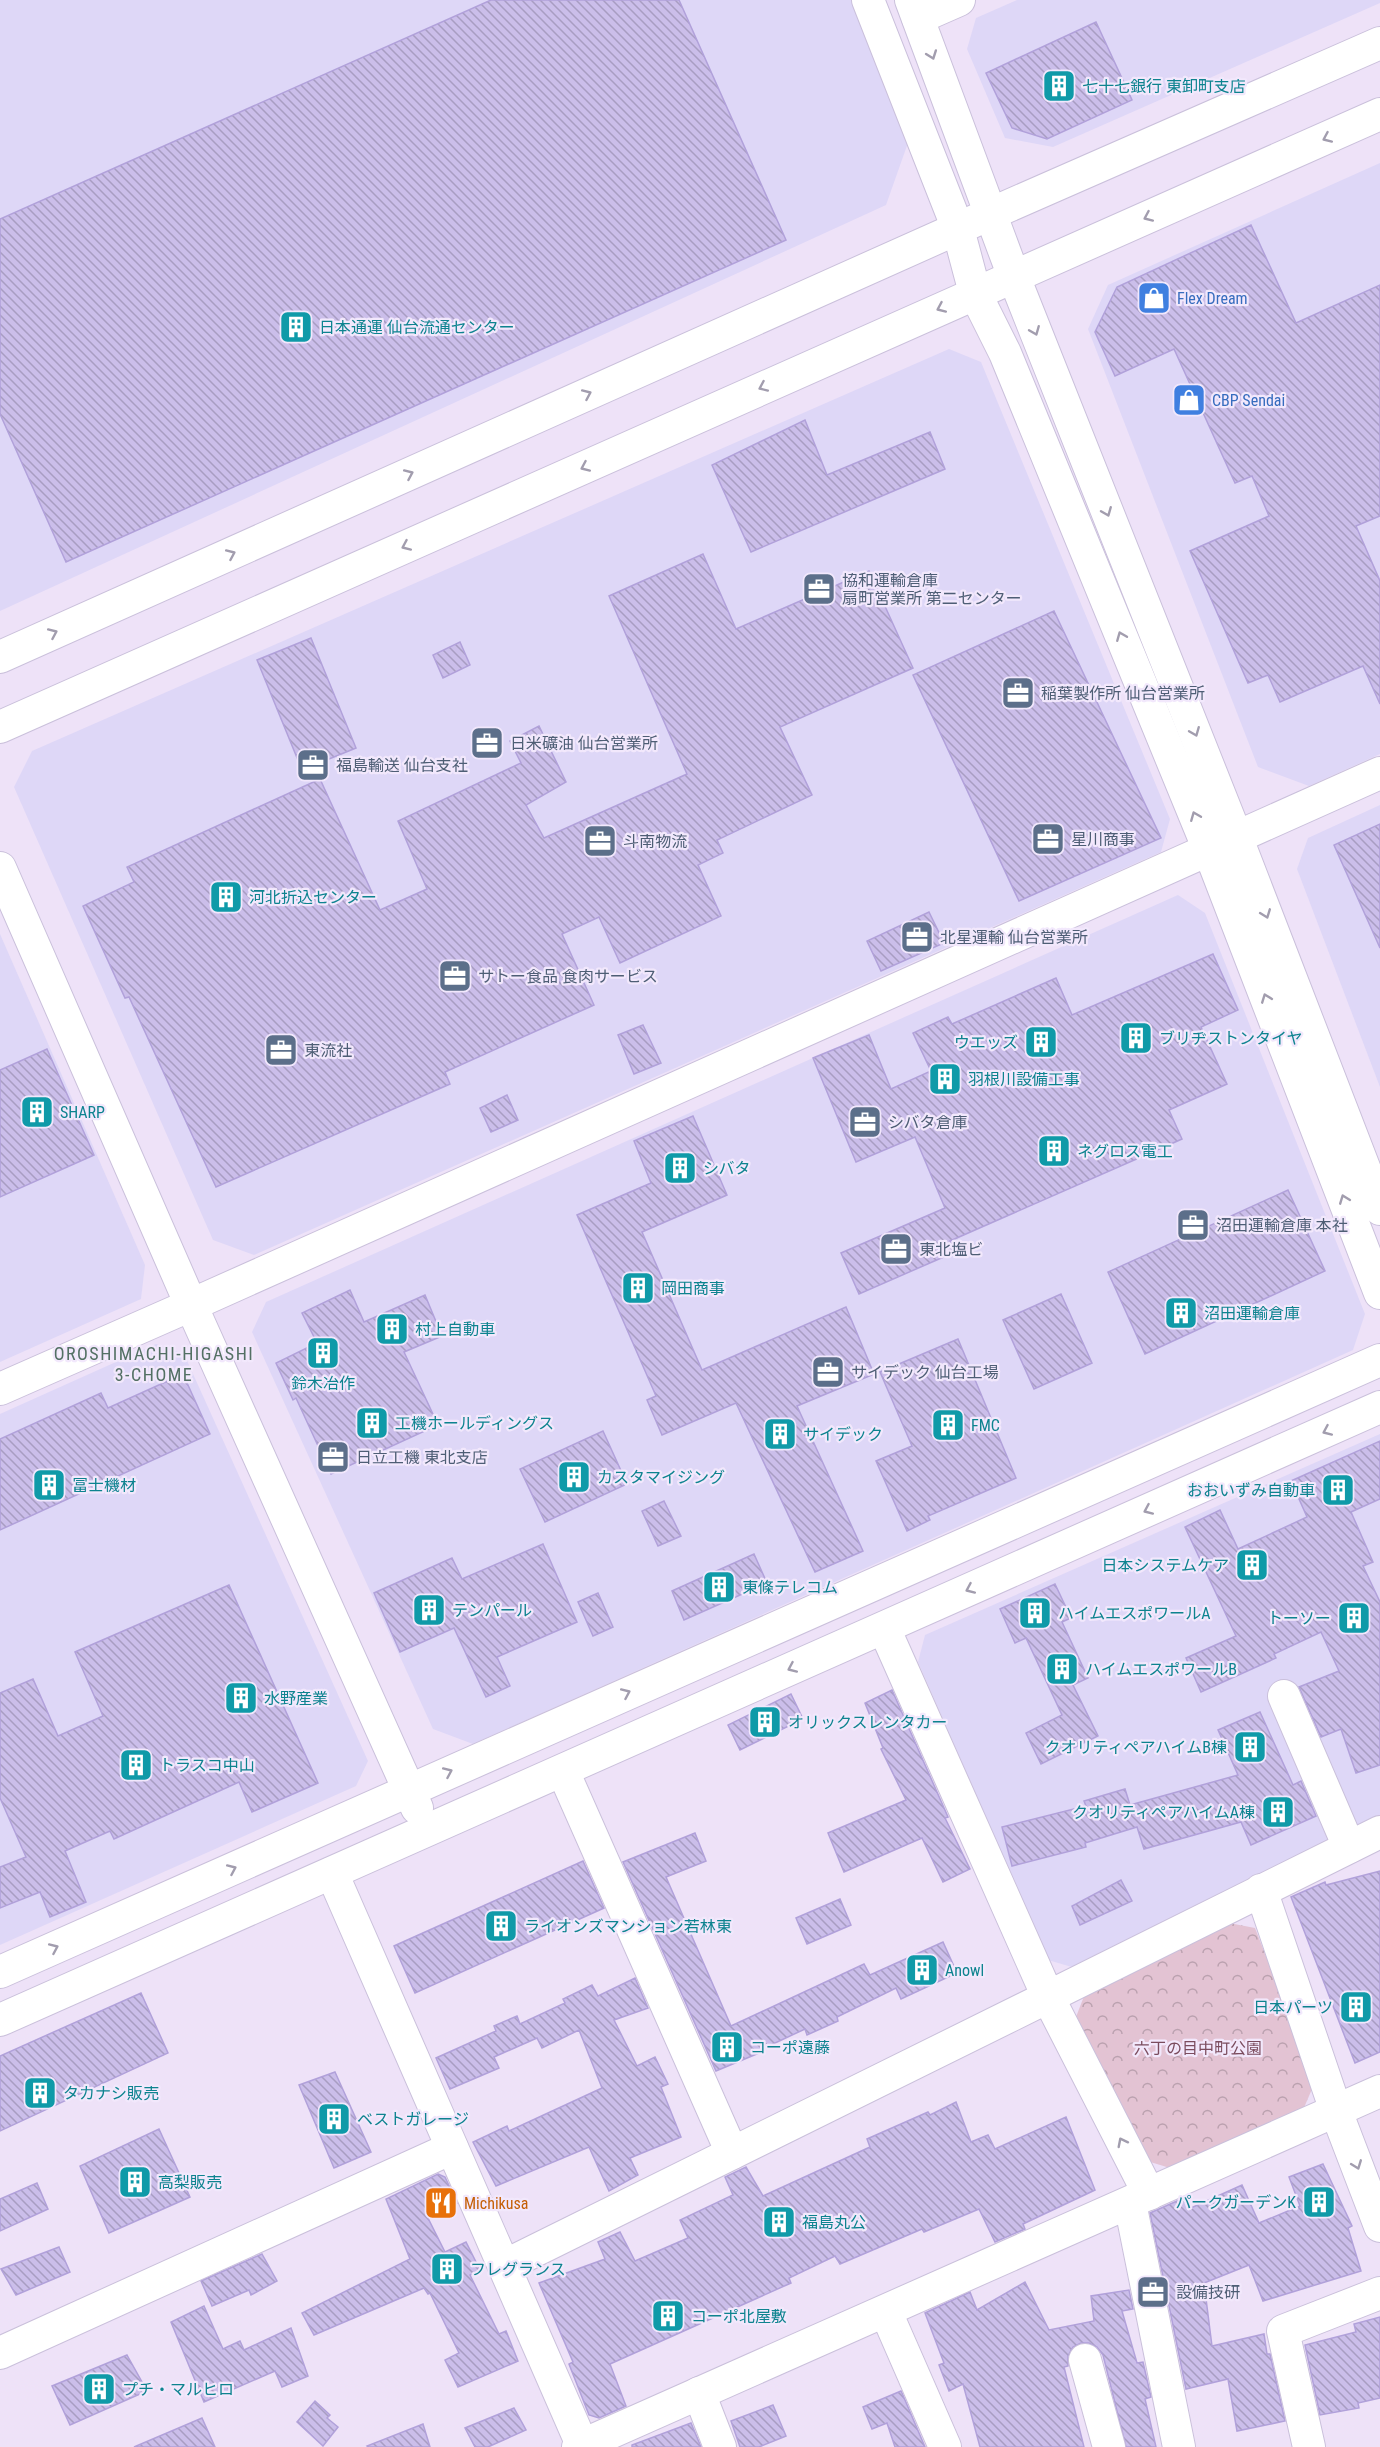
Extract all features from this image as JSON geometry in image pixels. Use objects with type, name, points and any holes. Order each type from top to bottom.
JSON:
[{"type":"street","points":[[868,0],[958,229],[975,293],[1005,353],[1222,843],[1380,1209]]},
{"type":"street","points":[[959,0],[915,9],[1222,843],[1380,1293]]},
{"type":"street","points":[[0,657],[990,214],[1380,43]]},
{"type":"street","points":[[0,726],[1380,114]]},
{"type":"street","points":[[0,1389],[1380,773]]},
{"type":"street","points":[[0,868],[191,1305],[427,1830]]},
{"type":"street","points":[[0,1972],[1380,1360]]},
{"type":"street","points":[[0,2020],[1380,1407]]},
{"type":"street","points":[[884,1628],[1139,2199],[1179,2447]]},
{"type":"street","points":[[1284,1696],[1348,1847]]},
{"type":"street","points":[[563,1770],[732,2153]]},
{"type":"street","points":[[504,2266],[1380,1832]]},
{"type":"street","points":[[332,1873],[581,2446],[1380,2091]]},
{"type":"street","points":[[1261,1890],[1336,2110],[1380,2226]]},
{"type":"street","points":[[0,2353],[452,2148]]},
{"type":"street","points":[[1309,2447],[1283,2331],[1380,2293]]},
{"type":"street","points":[[886,2312],[945,2447]]},
{"type":"street","points":[[1085,2360],[1108,2447]]},
{"type":"street","points":[[699,2393],[720,2447]]},
{"type":"shaded area","name":"日本通運 仙台流通センター","points":[[0,0],[854,0],[909,140],[886,205],[0,611]]},
{"type":"shaded area","points":[[1017,0],[1380,0],[1380,3],[1053,147],[1005,138],[967,49],[976,18]]},
{"type":"shaded area","points":[[1380,163],[1380,754],[1309,786],[1258,767],[1088,329],[1108,285]]},
{"type":"shaded area","points":[[949,349],[981,362],[1170,819],[1161,852],[254,1255],[213,1240],[14,787],[32,751]]},
{"type":"shaded area","points":[[1380,805],[1380,1087],[1297,869],[1308,838]]},
{"type":"shaded area","points":[[1178,895],[1205,913],[1365,1314],[1353,1350],[473,1744],[433,1729],[252,1332],[266,1302]]},
{"type":"shaded area","points":[[0,934],[145,1265],[141,1299],[0,1362]]},
{"type":"shaded area","points":[[156,1344],[184,1354],[368,1761],[356,1786],[0,1945],[0,1414]]},
{"type":"shaded area","points":[[1380,1434],[1380,1821],[1082,1970],[1048,1960],[918,1662],[925,1635]]},
{"type":"green space","name":"六丁の目中町公園","points":[[1229,1923],[1255,1928],[1315,2082],[1303,2110],[1170,2168],[1147,2161],[1076,2017],[1086,1991]]},
{"type":"building","name":"日本通運 仙台流通センター","points":[[491,0],[679,0],[786,240],[66,562],[0,414],[0,219]]},
{"type":"building","name":"七十七銀行 東卸町支店","points":[[1096,22],[1132,100],[1047,139],[1012,128],[986,73]]},
{"type":"building","points":[[1251,225],[1296,323],[1380,285],[1380,516],[1356,526],[1380,581],[1380,704],[1363,666],[1280,702],[1268,675],[1248,683],[1190,551],[1269,516],[1252,476],[1235,483],[1174,349],[1115,376],[1095,332],[1117,287]]},
{"type":"building","points":[[805,420],[827,475],[930,432],[945,469],[751,552],[712,465]]},
{"type":"building","points":[[703,554],[736,629],[869,571],[913,668],[780,727],[812,795],[717,840],[723,853],[698,865],[721,916],[620,963],[599,917],[562,934],[594,1005],[445,1072],[450,1084],[216,1187],[129,997],[125,998],[83,906],[134,882],[127,867],[320,779],[380,910],[427,889],[398,821],[521,763],[510,741],[539,726],[566,782],[526,805],[544,838],[687,774],[609,596]]},
{"type":"building","points":[[1054,611],[1161,838],[1019,901],[913,675]]},
{"type":"building","points":[[311,638],[356,748],[302,770],[257,660]]},
{"type":"building","points":[[460,642],[470,665],[443,678],[433,655]]},
{"type":"building","points":[[1380,824],[1380,948],[1334,845]]},
{"type":"building","points":[[929,912],[944,943],[881,971],[867,941]]},
{"type":"building","points":[[1213,954],[1238,1010],[1201,1027],[1227,1084],[1169,1110],[1182,1139],[950,1241],[955,1252],[859,1294],[841,1253],[945,1208],[915,1137],[856,1162],[813,1058],[869,1035],[891,1089],[931,1071],[913,1033],[948,1017],[952,1024],[1056,978],[1072,1015]]},
{"type":"building","points":[[643,1025],[661,1063],[634,1074],[618,1035]]},
{"type":"building","name":"SHARP","points":[[47,1049],[94,1155],[0,1197],[0,1070]]},
{"type":"building","points":[[507,1095],[518,1120],[491,1132],[480,1108]]},
{"type":"building","points":[[693,1116],[727,1195],[642,1232],[702,1370],[846,1307],[874,1374],[797,1406],[863,1551],[815,1572],[736,1403],[662,1435],[647,1400],[656,1396],[577,1215],[651,1183],[634,1141]]},
{"type":"building","name":"沼田運輸倉庫","points":[[1288,1190],[1325,1271],[1145,1354],[1108,1272]]},
{"type":"building","points":[[350,1290],[364,1322],[425,1295],[442,1336],[404,1352],[438,1425],[331,1474],[296,1398],[293,1400],[276,1363],[317,1343],[302,1313]]},
{"type":"building","points":[[1061,1294],[1092,1363],[1034,1389],[1003,1320]]},
{"type":"building","name":"FMC","points":[[958,1339],[1016,1478],[928,1516],[930,1520],[907,1531],[876,1461],[912,1446],[880,1372]]},
{"type":"building","name":"冨士機材","points":[[183,1374],[210,1434],[0,1530],[0,1439],[101,1393],[108,1408]]},
{"type":"building","name":"カスタマイジング","points":[[603,1431],[627,1484],[545,1522],[520,1469]]},
{"type":"building","points":[[1380,1441],[1380,1499],[1351,1512],[1373,1562],[1363,1566],[1380,1602],[1380,1765],[1356,1773],[1341,1729],[1321,1737],[1299,1687],[1339,1671],[1321,1632],[1274,1654],[1276,1658],[1201,1692],[1186,1658],[1236,1636],[1185,1527],[1220,1510],[1238,1549],[1307,1517],[1291,1481]]},
{"type":"building","points":[[664,1501],[681,1536],[658,1546],[642,1511]]},
{"type":"building","points":[[543,1544],[577,1622],[497,1657],[510,1686],[486,1697],[454,1628],[400,1652],[374,1593],[452,1558],[462,1579]]},
{"type":"building","name":"東條テレコム","points":[[754,1554],[767,1583],[684,1620],[672,1591]]},
{"type":"building","points":[[1055,1584],[1071,1618],[1062,1622],[1088,1678],[1073,1685],[1098,1736],[1041,1764],[1026,1733],[1062,1715],[1026,1638],[1015,1643],[1000,1609]]},
{"type":"building","points":[[229,1585],[318,1783],[252,1812],[239,1782],[114,1839],[110,1831],[65,1851],[86,1902],[50,1917],[40,1892],[0,1908],[0,1867],[26,1857],[0,1798],[0,1693],[33,1679],[58,1736],[103,1716],[75,1652]]},
{"type":"building","points":[[598,1593],[613,1627],[593,1636],[578,1602]]},
{"type":"building","points":[[892,1690],[948,1817],[945,1818],[970,1869],[943,1882],[922,1838],[844,1872],[828,1833],[906,1800],[881,1749],[883,1748],[865,1703]]},
{"type":"building","name":"オリックスレンタカー","points":[[791,1694],[803,1719],[740,1750],[728,1725]]},
{"type":"building","points":[[1260,1712],[1293,1785],[1301,1781],[1316,1816],[1251,1845],[1241,1822],[1144,1849],[1137,1827],[1085,1843],[1086,1847],[1012,1866],[1002,1827],[1086,1806],[1084,1801],[1125,1789],[1130,1805],[1238,1775],[1218,1730]]},
{"type":"building","points":[[695,1833],[706,1861],[666,1877],[731,2026],[864,1964],[870,1975],[943,1942],[957,1973],[901,1999],[896,1988],[837,2017],[838,2021],[807,2035],[805,2029],[758,2051],[759,2053],[716,2071],[623,1862]]},
{"type":"building","name":"ライオンズマンション若林東","points":[[583,1861],[604,1908],[415,1993],[394,1946]]},
{"type":"building","points":[[1380,1871],[1380,2052],[1355,2063],[1291,1897],[1325,1882],[1326,1885]]},
{"type":"building","points":[[1121,1880],[1132,1901],[1080,1925],[1072,1906]]},
{"type":"building","points":[[840,1899],[851,1925],[807,1944],[796,1918]]},
{"type":"building","points":[[635,1978],[648,2008],[614,2020],[637,2066],[655,2057],[668,2084],[661,2087],[681,2137],[630,2158],[638,2175],[609,2191],[589,2147],[496,2186],[473,2142],[507,2126],[509,2131],[602,2088],[579,2030],[542,2048],[537,2038],[494,2057],[499,2068],[450,2089],[436,2058],[496,2031],[494,2026],[517,2016],[520,2024],[565,2003],[563,1999],[592,1985],[598,1996]]},
{"type":"building","name":"タカナシ販売","points":[[141,1993],[168,2053],[0,2131],[0,2056]]},
{"type":"building","name":"ベストガレージ","points":[[335,2072],[371,2152],[334,2168],[299,2085]]},
{"type":"building","points":[[956,2102],[971,2142],[988,2135],[995,2149],[1066,2117],[1095,2190],[1023,2224],[1025,2229],[995,2242],[979,2209],[924,2232],[922,2229],[840,2264],[835,2256],[789,2278],[791,2283],[610,2364],[626,2406],[599,2418],[589,2415],[569,2364],[573,2362],[539,2283],[605,2259],[598,2242],[620,2232],[635,2261],[688,2238],[680,2220],[733,2195],[725,2177],[746,2167],[763,2196],[870,2147],[867,2139],[928,2112],[930,2115]]},
{"type":"building","name":"高梨販売","points":[[159,2129],[190,2197],[109,2233],[80,2166]]},
{"type":"building","points":[[1323,2164],[1352,2226],[1348,2228],[1361,2271],[1263,2301],[1249,2265],[1204,2283],[1212,2346],[1264,2334],[1285,2421],[1237,2431],[1228,2379],[1186,2389],[1150,2213],[1186,2197],[1191,2208],[1242,2185],[1259,2223],[1300,2206],[1289,2177]]},
{"type":"building","points":[[438,2174],[445,2177],[457,2203],[427,2216],[445,2252],[466,2242],[480,2270],[470,2275],[499,2334],[506,2331],[518,2361],[458,2387],[445,2360],[459,2353],[430,2293],[428,2294],[424,2288],[314,2335],[302,2313],[410,2259],[386,2199]]},
{"type":"building","points":[[37,2183],[48,2209],[0,2231],[0,2199]]},
{"type":"building","points":[[59,2247],[70,2272],[16,2295],[1,2269]]},
{"type":"building","points":[[262,2254],[277,2281],[251,2295],[249,2290],[212,2306],[201,2281]]},
{"type":"building","points":[[1025,2282],[1049,2330],[1094,2321],[1091,2296],[1129,2290],[1133,2309],[1122,2311],[1137,2363],[1143,2362],[1151,2397],[1145,2399],[1156,2447],[1126,2447],[1103,2355],[1097,2347],[1089,2343],[1081,2343],[1073,2347],[1068,2356],[1068,2366],[1064,2367],[1084,2447],[980,2447],[963,2384],[949,2391],[939,2365],[944,2363],[925,2313],[970,2292],[977,2310]]},
{"type":"building","points":[[204,2306],[223,2349],[240,2341],[244,2350],[291,2328],[308,2376],[282,2387],[275,2371],[204,2402],[171,2322]]},
{"type":"building","points":[[1380,2317],[1380,2398],[1358,2403],[1359,2408],[1320,2415],[1305,2345],[1356,2332],[1354,2324]]},
{"type":"building","name":"プチ・マルヒロ","points":[[127,2355],[147,2391],[70,2425],[52,2386]]},
{"type":"building","points":[[901,2391],[925,2447],[895,2447],[887,2423],[872,2429],[863,2407]]},
{"type":"building","points":[[315,2401],[330,2415],[327,2418],[338,2427],[323,2446],[297,2422]]},
{"type":"building","points":[[773,2405],[786,2436],[759,2447],[740,2447],[731,2421]]},
{"type":"building","points":[[514,2408],[526,2430],[488,2447],[475,2447],[465,2428]]},
{"type":"building","points":[[202,2418],[215,2447],[134,2447]]},
{"type":"building","points":[[691,2423],[701,2447],[632,2447],[632,2445]]},
{"type":"building","points":[[423,2424],[430,2447],[367,2446]]},
{"type":"place","name":"七十七銀行 東卸町支店","points":[[1059,86]]},
{"type":"place","name":"Flex Dream","points":[[1154,298]]},
{"type":"place","name":"日本通運 仙台流通センター","points":[[296,327]]},
{"type":"place","name":"CBP Sendai","points":[[1189,400]]},
{"type":"place","name":"協和運輸倉庫 扇町営業所 第二センター","points":[[819,589]]},
{"type":"place","name":"稲葉製作所 仙台営業所","points":[[1018,693]]},
{"type":"place","name":"日米礦油 仙台営業所","points":[[487,743]]},
{"type":"place","name":"福島輸送 仙台支社","points":[[313,765]]},
{"type":"place","name":"星川商事","points":[[1048,839]]},
{"type":"place","name":"斗南物流","points":[[600,841]]},
{"type":"place","name":"河北折込センター","points":[[226,897]]},
{"type":"place","name":"北星運輸 仙台営業所","points":[[917,937]]},
{"type":"place","name":"サトー食品 食肉サービス","points":[[455,976]]},
{"type":"place","name":"ブリヂストンタイヤ","points":[[1136,1038]]},
{"type":"place","name":"ウエッズ","points":[[1041,1042]]},
{"type":"place","name":"東流社","points":[[281,1050]]},
{"type":"place","name":"羽根川設備工事","points":[[945,1079]]},
{"type":"place","name":"SHARP","points":[[37,1112]]},
{"type":"place","name":"シバタ倉庫","points":[[865,1122]]},
{"type":"place","name":"ネグロス電工","points":[[1054,1151]]},
{"type":"place","name":"シバタ","points":[[680,1168]]},
{"type":"place","name":"沼田運輸倉庫 本社","points":[[1193,1225]]},
{"type":"place","name":"東北塩ビ","points":[[896,1249]]},
{"type":"place","name":"岡田商事","points":[[638,1288]]},
{"type":"place","name":"沼田運輸倉庫","points":[[1181,1313]]},
{"type":"place","name":"村上自動車","points":[[392,1329]]},
{"type":"place","name":"鈴木冶作","points":[[323,1353]]},
{"type":"place","name":"サイデック 仙台工場","points":[[828,1372]]},
{"type":"place","name":"工機ホールディングス","points":[[372,1423]]},
{"type":"place","name":"FMC","points":[[948,1425]]},
{"type":"place","name":"サイデック","points":[[780,1434]]},
{"type":"place","name":"日立工機 東北支店","points":[[333,1457]]},
{"type":"place","name":"カスタマイジング","points":[[574,1477]]},
{"type":"place","name":"冨士機材","points":[[49,1485]]},
{"type":"place","name":"おおいずみ自動車","points":[[1338,1490]]},
{"type":"place","name":"日本システムケア","points":[[1252,1565]]},
{"type":"place","name":"東條テレコム","points":[[719,1587]]},
{"type":"place","name":"テンパール","points":[[429,1610]]},
{"type":"place","name":"ハイムエスポワールA","points":[[1035,1613]]},
{"type":"place","name":"トーソー","points":[[1354,1618]]},
{"type":"place","name":"ハイムエスポワールB","points":[[1062,1669]]},
{"type":"place","name":"水野産業","points":[[241,1698]]},
{"type":"place","name":"オリックスレンタカー","points":[[765,1722]]},
{"type":"place","name":"クオリティペアハイムB棟","points":[[1250,1747]]},
{"type":"place","name":"トラスコ中山","points":[[136,1765]]},
{"type":"place","name":"クオリティペアハイムA棟","points":[[1278,1812]]},
{"type":"place","name":"ライオンズマンション若林東","points":[[501,1926]]},
{"type":"place","name":"Anowl","points":[[922,1970]]},
{"type":"place","name":"日本パーツ","points":[[1356,2007]]},
{"type":"place","name":"コーポ遠藤","points":[[727,2047]]},
{"type":"place","name":"タカナシ販売","points":[[40,2093]]},
{"type":"place","name":"ベストガレージ","points":[[334,2119]]},
{"type":"place","name":"高梨販売","points":[[135,2182]]},
{"type":"place","name":"パークガーデンK","points":[[1319,2202]]},
{"type":"place","name":"Michikusa","points":[[441,2203]]},
{"type":"place","name":"福島丸公","points":[[779,2222]]},
{"type":"place","name":"フレグランス","points":[[447,2269]]},
{"type":"place","name":"設備技研","points":[[1153,2292]]},
{"type":"place","name":"コーポ北屋敷","points":[[668,2316]]},
{"type":"place","name":"プチ・マルヒロ","points":[[99,2389]]},
{"type":"district","name":"OROSHIMACHI-HIGASHI 3-CHOME","points":[[154,1363]]}]
